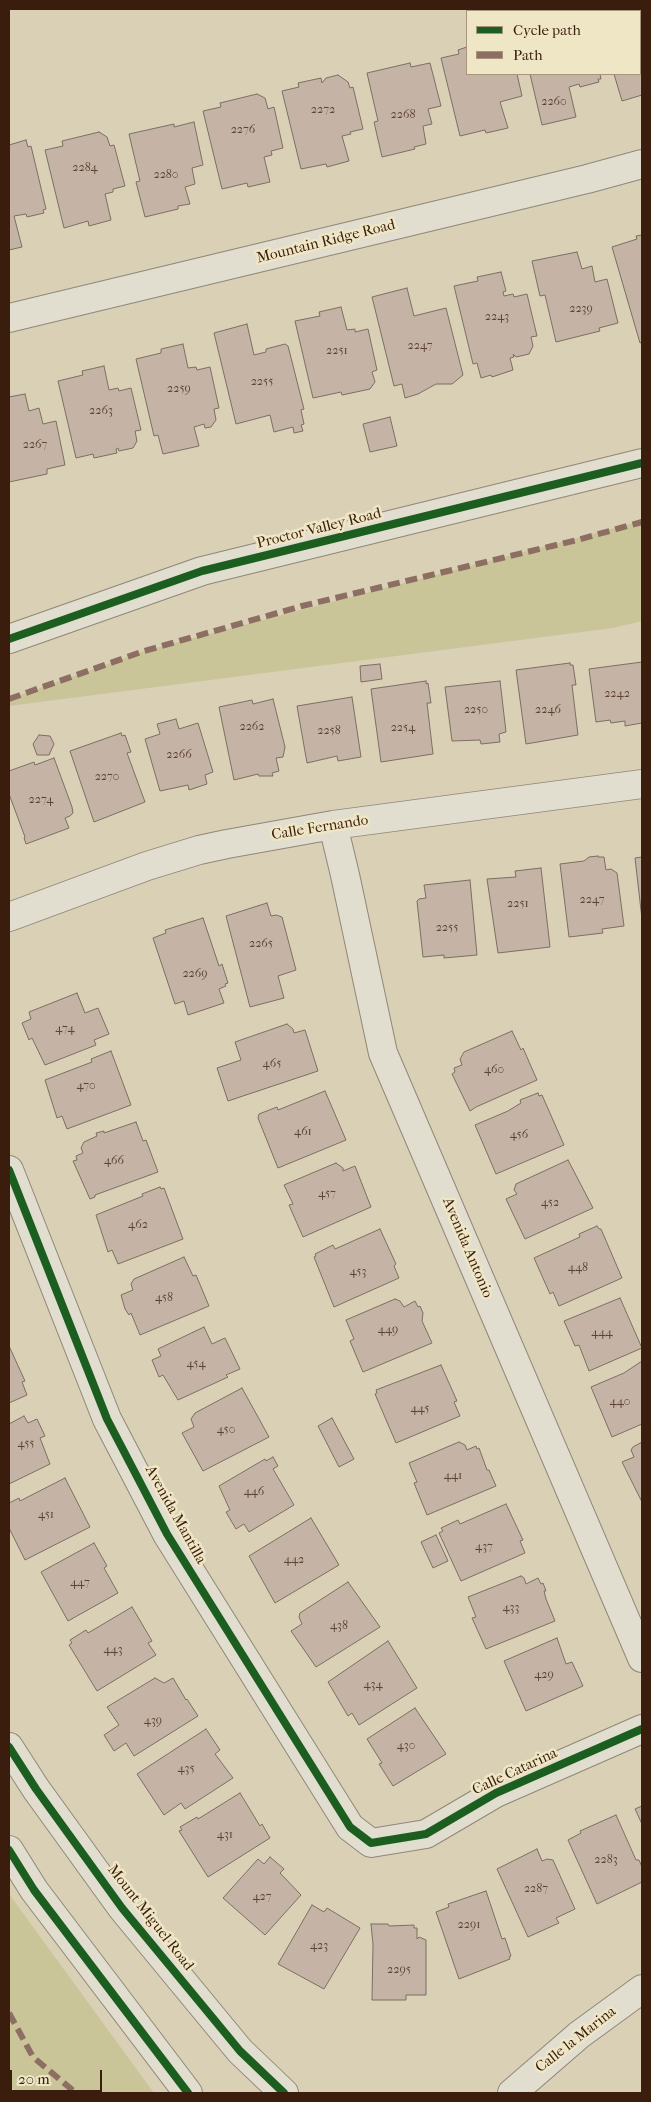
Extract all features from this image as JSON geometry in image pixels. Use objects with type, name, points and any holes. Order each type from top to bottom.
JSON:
[{"type":"street","name":"Mountain Ridge Road","points":[[9,318],[642,164]]},
{"type":"street","name":"Proctor Valley Road","points":[[9,639],[202,571],[642,463]]},
{"type":"street","name":"Calle Fernando","points":[[9,916],[147,866],[199,850],[333,826],[642,784]]},
{"type":"street","name":"Avenida Antonio","points":[[333,826],[383,1052],[642,1658]]},
{"type":"street","name":"Avenida Mantilla","points":[[9,1170],[107,1419],[167,1534],[350,1827],[371,1843]]},
{"type":"street","name":"Calle Catarina","points":[[371,1843],[426,1834],[496,1793],[642,1729]]},
{"type":"street","name":"Mount Miguel Road","points":[[9,1747],[36,1789],[122,1908],[240,2051],[284,2093]]},
{"type":"street","points":[[9,1850],[34,1890],[188,2093]]},
{"type":"street","name":"Calle la Marina","points":[[512,2093],[579,2035],[642,1989]]},
{"type":"shaded area","points":[[642,521],[642,621],[613,628],[9,706],[9,699],[144,651]]},
{"type":"shaded area","points":[[9,1894],[154,2093],[17,2093],[9,2085]]},
{"type":"building","points":[[563,9],[585,9],[585,10]]},
{"type":"building","points":[[642,9],[642,95],[622,101],[614,75],[641,75],[641,10],[638,10]]},
{"type":"building","points":[[466,47],[466,75],[517,75],[522,96],[500,102],[508,128],[486,133],[485,130],[460,136],[441,58],[459,54],[458,50]]},
{"type":"building","points":[[410,63],[411,67],[430,63],[441,106],[428,109],[432,124],[423,126],[426,144],[414,147],[415,149],[382,157],[374,122],[378,121],[367,73]]},
{"type":"building","points":[[338,75],[348,82],[350,88],[353,87],[363,129],[342,136],[349,161],[327,167],[326,164],[301,169],[282,91],[299,87],[298,83],[321,78],[322,83],[326,78]]},
{"type":"building","points":[[530,75],[600,75],[599,82],[580,87],[579,84],[569,87],[576,117],[542,125]]},
{"type":"building","points":[[257,94],[265,98],[268,109],[274,107],[283,148],[271,151],[272,155],[264,157],[270,182],[248,187],[247,183],[222,189],[203,111],[221,107],[220,103]]},
{"type":"building","points":[[194,122],[203,165],[192,168],[195,184],[185,187],[190,204],[145,217],[136,182],[140,181],[129,134],[174,124],[174,127]]},
{"type":"building","points":[[99,132],[107,137],[110,146],[114,145],[125,186],[113,189],[113,192],[105,194],[111,220],[89,226],[88,221],[64,228],[45,150],[63,146],[62,141]]},
{"type":"building","points":[[26,140],[28,147],[31,146],[46,209],[43,210],[44,213],[27,217],[26,214],[14,216],[22,247],[9,250],[9,145]]},
{"type":"building","points":[[642,235],[642,342],[640,343],[612,247],[637,239],[636,236]]},
{"type":"building","points":[[577,252],[582,269],[592,266],[595,282],[607,279],[618,323],[599,328],[600,331],[556,342],[545,295],[540,296],[532,261]]},
{"type":"building","points":[[501,272],[506,291],[503,292],[504,296],[513,294],[514,297],[527,294],[537,336],[531,337],[533,346],[529,354],[516,357],[513,354],[514,357],[510,358],[513,370],[492,377],[491,375],[481,378],[477,363],[473,364],[454,286],[478,281],[477,277]]},
{"type":"building","points":[[407,288],[414,316],[446,308],[463,375],[452,384],[436,384],[418,394],[405,398],[402,384],[394,386],[372,297]]},
{"type":"building","points":[[341,307],[347,330],[355,329],[355,332],[368,329],[377,370],[372,372],[375,382],[370,389],[342,395],[341,392],[313,398],[295,321],[320,316],[319,312]]},
{"type":"building","points":[[247,324],[254,355],[266,352],[266,349],[285,344],[288,346],[304,409],[301,410],[304,424],[301,425],[303,431],[294,433],[293,427],[274,432],[270,415],[236,424],[214,333]]},
{"type":"building","points":[[183,344],[188,368],[196,367],[197,370],[210,367],[219,408],[214,409],[216,420],[211,427],[205,428],[204,424],[194,427],[199,446],[163,454],[158,435],[154,436],[136,359],[161,353],[161,349]]},
{"type":"building","points":[[104,366],[109,390],[118,388],[119,391],[131,388],[141,430],[135,431],[137,441],[133,448],[119,451],[118,448],[116,449],[117,453],[94,458],[93,454],[76,458],[58,381],[83,375],[82,371]]},
{"type":"building","points":[[25,394],[29,411],[39,408],[43,424],[56,421],[65,465],[47,469],[47,474],[9,482],[9,397]]},
{"type":"building","points":[[390,417],[397,446],[370,452],[363,424]]},
{"type":"building","points":[[642,662],[642,723],[625,726],[625,721],[611,723],[610,720],[596,722],[589,669]]},
{"type":"building","points":[[570,663],[570,665],[573,665],[576,685],[572,685],[578,735],[526,744],[516,670]]},
{"type":"building","points":[[380,664],[382,679],[361,682],[360,666]]},
{"type":"building","points":[[426,681],[426,684],[428,683],[431,703],[427,703],[433,754],[381,762],[371,689]]},
{"type":"building","points":[[500,681],[506,732],[499,734],[500,742],[481,744],[480,740],[452,741],[445,687]]},
{"type":"building","points":[[352,697],[361,757],[338,761],[337,756],[307,763],[297,706]]},
{"type":"building","points":[[273,699],[285,747],[283,757],[276,758],[279,771],[272,773],[273,776],[259,776],[258,774],[234,780],[219,707],[252,700],[253,704]]},
{"type":"building","points":[[176,719],[179,729],[198,723],[213,772],[205,775],[207,784],[189,790],[188,785],[160,791],[145,739],[160,734],[157,724]]},
{"type":"building","points":[[121,733],[122,736],[125,735],[131,752],[127,753],[145,802],[94,822],[70,751]]},
{"type":"building","points":[[39,735],[50,736],[54,744],[49,755],[37,755],[33,744]]},
{"type":"building","points":[[54,758],[72,807],[73,813],[65,818],[69,828],[26,844],[9,794],[9,771],[34,762],[35,765]]},
{"type":"building","points":[[589,857],[604,857],[606,870],[611,869],[617,873],[624,926],[602,929],[603,933],[569,937],[560,864],[584,861]]},
{"type":"building","points":[[642,857],[642,919],[635,858]]},
{"type":"building","points":[[541,868],[550,947],[498,953],[487,879],[516,877],[515,871]]},
{"type":"building","points":[[470,880],[477,955],[444,958],[444,955],[423,957],[417,901],[426,898],[424,885]]},
{"type":"building","points":[[267,903],[271,916],[282,917],[296,970],[278,976],[284,998],[250,1007],[226,916]]},
{"type":"building","points":[[203,918],[219,966],[222,964],[228,983],[219,989],[224,1003],[188,1015],[184,1001],[175,1004],[153,938],[166,933],[165,930]]},
{"type":"building","points":[[77,993],[85,1013],[98,1008],[109,1034],[94,1040],[96,1045],[45,1065],[32,1038],[29,1040],[22,1023],[31,1019],[29,1012]]},
{"type":"building","points":[[287,1024],[293,1029],[294,1033],[305,1030],[318,1071],[228,1101],[217,1068],[241,1060],[235,1042]]},
{"type":"building","points":[[512,1031],[521,1050],[523,1048],[537,1080],[470,1111],[452,1074],[455,1072],[454,1068],[462,1065],[460,1059],[464,1052]]},
{"type":"building","points":[[111,1051],[131,1105],[67,1129],[62,1116],[57,1118],[45,1080],[92,1062],[91,1059]]},
{"type":"building","points":[[325,1091],[346,1140],[278,1168],[258,1118],[259,1114],[277,1107],[278,1110]]},
{"type":"building","points":[[538,1093],[539,1096],[542,1095],[564,1145],[496,1174],[475,1125],[508,1111],[521,1103],[520,1100]]},
{"type":"building","points":[[136,1122],[143,1141],[146,1140],[158,1172],[95,1195],[95,1197],[90,1199],[73,1161],[77,1160],[76,1156],[83,1153],[81,1148],[84,1142],[97,1136],[96,1133],[104,1131],[104,1133]]},
{"type":"building","points":[[568,1160],[593,1208],[525,1239],[506,1199],[517,1194],[514,1190],[516,1184]]},
{"type":"building","points":[[336,1163],[343,1168],[343,1171],[355,1166],[371,1207],[303,1237],[289,1205],[293,1204],[284,1185]]},
{"type":"building","points":[[160,1187],[161,1189],[164,1188],[183,1239],[118,1264],[112,1250],[108,1252],[96,1215]]},
{"type":"building","points":[[597,1226],[601,1229],[622,1278],[559,1306],[553,1292],[550,1294],[534,1258],[580,1237],[579,1234]]},
{"type":"building","points":[[380,1229],[396,1264],[394,1266],[399,1278],[334,1307],[314,1257],[316,1256],[315,1254],[333,1245],[335,1249]]},
{"type":"building","points":[[184,1257],[193,1276],[196,1275],[209,1306],[140,1335],[131,1313],[129,1315],[125,1309],[121,1295],[133,1290],[131,1284],[134,1279]]},
{"type":"building","points":[[620,1298],[642,1348],[589,1371],[579,1345],[575,1346],[564,1321]]},
{"type":"building","points":[[395,1299],[400,1301],[404,1307],[415,1301],[418,1307],[420,1306],[423,1313],[422,1321],[432,1343],[363,1372],[350,1341],[354,1339],[346,1320]]},
{"type":"building","points":[[204,1327],[212,1344],[225,1338],[240,1369],[226,1375],[228,1377],[178,1400],[163,1375],[159,1377],[152,1360],[161,1356],[158,1349]]},
{"type":"building","points":[[9,1346],[25,1381],[22,1382],[27,1395],[9,1403]]},
{"type":"building","points":[[642,1361],[642,1424],[612,1437],[591,1387],[624,1373]]},
{"type":"building","points":[[441,1365],[457,1401],[454,1402],[460,1416],[396,1443],[375,1394],[377,1393],[376,1390]]},
{"type":"building","points":[[242,1388],[269,1437],[203,1471],[182,1433],[194,1427],[191,1419],[195,1413]]},
{"type":"building","points":[[24,1416],[28,1423],[37,1419],[45,1436],[40,1438],[50,1464],[9,1484],[9,1424]]},
{"type":"building","points":[[332,1418],[354,1459],[339,1467],[318,1426]]},
{"type":"building","points":[[459,1442],[465,1445],[467,1450],[476,1446],[477,1449],[479,1448],[487,1470],[489,1470],[496,1486],[427,1515],[414,1483],[417,1482],[409,1463]]},
{"type":"building","points":[[642,1442],[642,1502],[622,1462],[634,1457],[631,1450]]},
{"type":"building","points":[[273,1457],[278,1466],[273,1469],[294,1505],[249,1532],[244,1524],[236,1529],[226,1512],[230,1510],[219,1486],[265,1459],[266,1461]]},
{"type":"building","points":[[65,1478],[90,1527],[25,1560],[9,1528],[9,1503],[19,1498],[20,1501]]},
{"type":"building","points":[[506,1504],[523,1540],[520,1541],[525,1553],[461,1581],[439,1533],[443,1531],[441,1528],[458,1520],[460,1524]]},
{"type":"building","points":[[311,1518],[339,1565],[275,1603],[249,1556]]},
{"type":"building","points":[[436,1535],[448,1561],[433,1568],[421,1542]]},
{"type":"building","points":[[94,1543],[107,1566],[104,1568],[118,1593],[68,1621],[41,1572]]},
{"type":"building","points":[[521,1576],[526,1584],[538,1578],[541,1584],[543,1583],[546,1599],[555,1621],[486,1649],[472,1618],[476,1617],[468,1597]]},
{"type":"building","points":[[348,1582],[380,1627],[316,1667],[291,1631],[302,1624],[299,1617],[300,1613]]},
{"type":"building","points":[[132,1607],[152,1641],[148,1643],[156,1655],[97,1691],[69,1645],[72,1643],[70,1640],[86,1630],[88,1633]]},
{"type":"building","points":[[557,1638],[566,1664],[572,1662],[583,1686],[526,1711],[504,1661]]},
{"type":"building","points":[[388,1641],[417,1688],[359,1725],[352,1713],[348,1716],[328,1682]]},
{"type":"building","points":[[155,1678],[164,1683],[173,1678],[198,1716],[134,1756],[126,1743],[114,1751],[104,1735],[119,1725],[107,1707]]},
{"type":"building","points":[[415,1708],[446,1754],[393,1786],[379,1764],[382,1763],[367,1739]]},
{"type":"building","points":[[206,1729],[220,1750],[215,1754],[233,1778],[185,1809],[181,1803],[164,1815],[137,1774]]},
{"type":"building","points":[[240,1793],[260,1826],[262,1824],[270,1838],[208,1877],[179,1831],[182,1830],[180,1827],[197,1817],[198,1819]]},
{"type":"building","points":[[642,1806],[642,1824],[635,1809]]},
{"type":"building","points":[[616,1815],[636,1860],[639,1860],[642,1867],[642,1882],[597,1904],[568,1840],[581,1833],[580,1831]]},
{"type":"building","points":[[537,1849],[542,1861],[547,1859],[553,1860],[575,1909],[556,1918],[559,1923],[528,1937],[497,1869]]},
{"type":"building","points":[[270,1857],[284,1869],[280,1873],[301,1895],[265,1935],[223,1898],[258,1859],[264,1864]]},
{"type":"building","points":[[486,1891],[502,1939],[505,1938],[511,1956],[509,1957],[510,1959],[459,1979],[436,1912],[449,1907],[448,1904]]},
{"type":"building","points":[[312,1905],[324,1912],[327,1908],[360,1928],[324,1989],[278,1964]]},
{"type":"building","points":[[371,1924],[388,1924],[389,1926],[414,1925],[414,1928],[417,1928],[417,1939],[419,1937],[426,1940],[426,1995],[406,1995],[406,2000],[372,2000],[373,1944]]},
{"type":"marked path","points":[[9,699],[144,651],[302,606],[577,540],[642,522]]},
{"type":"marked path","points":[[9,2013],[33,2057],[76,2093]]},
{"type":"cycle path","points":[[9,639],[202,571],[642,463]]},
{"type":"cycle path","points":[[9,1170],[107,1419],[167,1534],[350,1827],[371,1843],[426,1834],[496,1793],[642,1729]]},
{"type":"cycle path","points":[[9,1747],[36,1789],[122,1908],[240,2051],[284,2093]]},
{"type":"cycle path","points":[[9,1850],[34,1890],[188,2093]]}]
